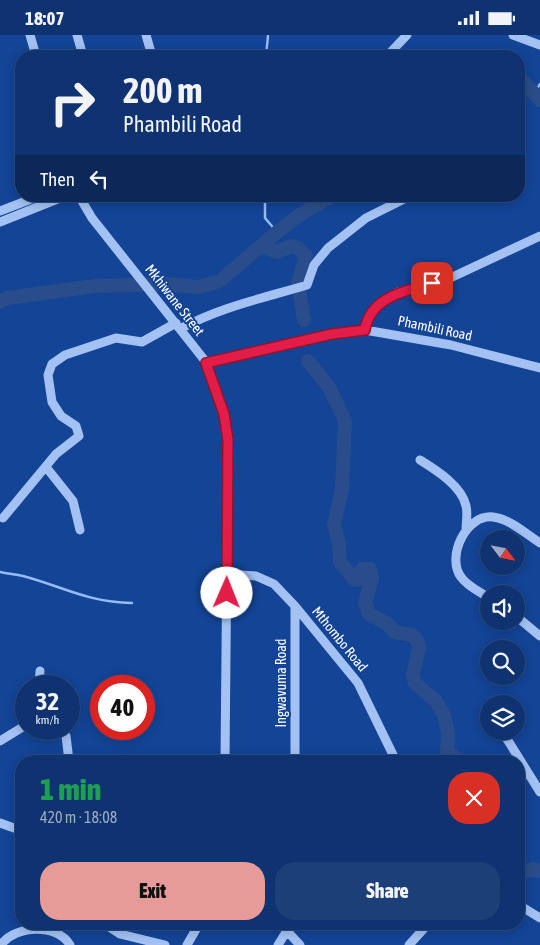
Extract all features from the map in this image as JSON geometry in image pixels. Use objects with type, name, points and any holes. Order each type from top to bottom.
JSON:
[{"type":"street","points":[[30,35],[34,50]]},
{"type":"street","points":[[77,35],[81,50]]},
{"type":"street","points":[[146,35],[150,50]]},
{"type":"street","points":[[393,50],[407,35]]},
{"type":"street","points":[[513,35],[540,45]]},
{"type":"street","points":[[0,211],[23,202]]},
{"type":"street","points":[[0,222],[50,202]]},
{"type":"street","name":"Mkhiwane Street","points":[[83,202],[92,217],[206,363],[224,414],[228,440],[225,755]]},
{"type":"street","points":[[3,518],[56,454],[79,437],[76,426],[61,416],[52,402],[48,375],[52,364],[64,355],[109,340],[121,338],[142,342],[175,323],[198,319],[260,297],[306,285],[314,265],[328,248],[366,218],[398,202]]},
{"type":"street","points":[[365,330],[370,315],[382,301],[398,292],[446,279],[540,236]]},
{"type":"street","name":"Phambili Road","points":[[206,363],[332,334],[365,330],[451,345],[540,368]]},
{"type":"street","points":[[420,459],[446,478],[463,499],[466,507],[466,530]]},
{"type":"street","points":[[46,467],[73,501],[80,530]]},
{"type":"street","points":[[480,592],[461,578],[456,567],[460,543],[466,530],[476,520],[492,517],[506,521],[540,543]]},
{"type":"street","name":"Mthombo Road","points":[[227,575],[256,575],[274,584],[295,606],[358,683],[393,755]]},
{"type":"street","name":"Ingwavuma Road","points":[[295,606],[295,755]]},
{"type":"street","points":[[525,623],[540,635]]},
{"type":"street","points":[[40,671],[40,675]]},
{"type":"street","points":[[0,741],[15,732]]},
{"type":"street","points":[[66,740],[68,755]]},
{"type":"street","points":[[508,740],[517,755]]},
{"type":"street","points":[[525,768],[540,792]]},
{"type":"street","points":[[0,823],[15,828]]},
{"type":"street","points":[[525,909],[540,918]]},
{"type":"street","points":[[1,945],[15,933],[43,930],[59,934],[70,945]]},
{"type":"street","points":[[120,930],[131,937],[165,945]]},
{"type":"street","points":[[187,945],[196,930]]},
{"type":"street","points":[[278,945],[287,930]]},
{"type":"street","points":[[291,930],[300,945]]},
{"type":"street","points":[[409,945],[423,930]]},
{"type":"waterway","points":[[267,50],[268,36]]},
{"type":"waterway","points":[[525,83],[540,100]]},
{"type":"waterway","points":[[535,92],[540,84]]},
{"type":"waterway","points":[[265,202],[265,218],[277,232]]},
{"type":"waterway","points":[[0,302],[7,298],[95,286],[166,284],[199,287],[220,281],[277,232],[301,214],[322,202]]},
{"type":"waterway","points":[[261,246],[277,252],[291,246],[298,248],[306,256],[298,283],[304,320]]},
{"type":"waterway","points":[[308,361],[329,387],[345,421],[342,489],[334,524],[339,543],[340,562],[355,580],[360,579],[362,569],[370,569],[372,578],[365,603],[369,614],[388,624],[394,632],[412,635],[418,641],[419,648],[413,675],[415,683],[436,701],[444,715],[448,733],[447,752],[452,755]]},
{"type":"waterway","points":[[0,572],[23,576],[89,597],[132,603]]},
{"type":"waterway","points":[[525,871],[534,869],[540,871]]},
{"type":"route","points":[[227,593],[228,440],[218,391],[206,363],[332,334],[365,330],[370,315],[382,301],[398,292],[432,283]]}]
